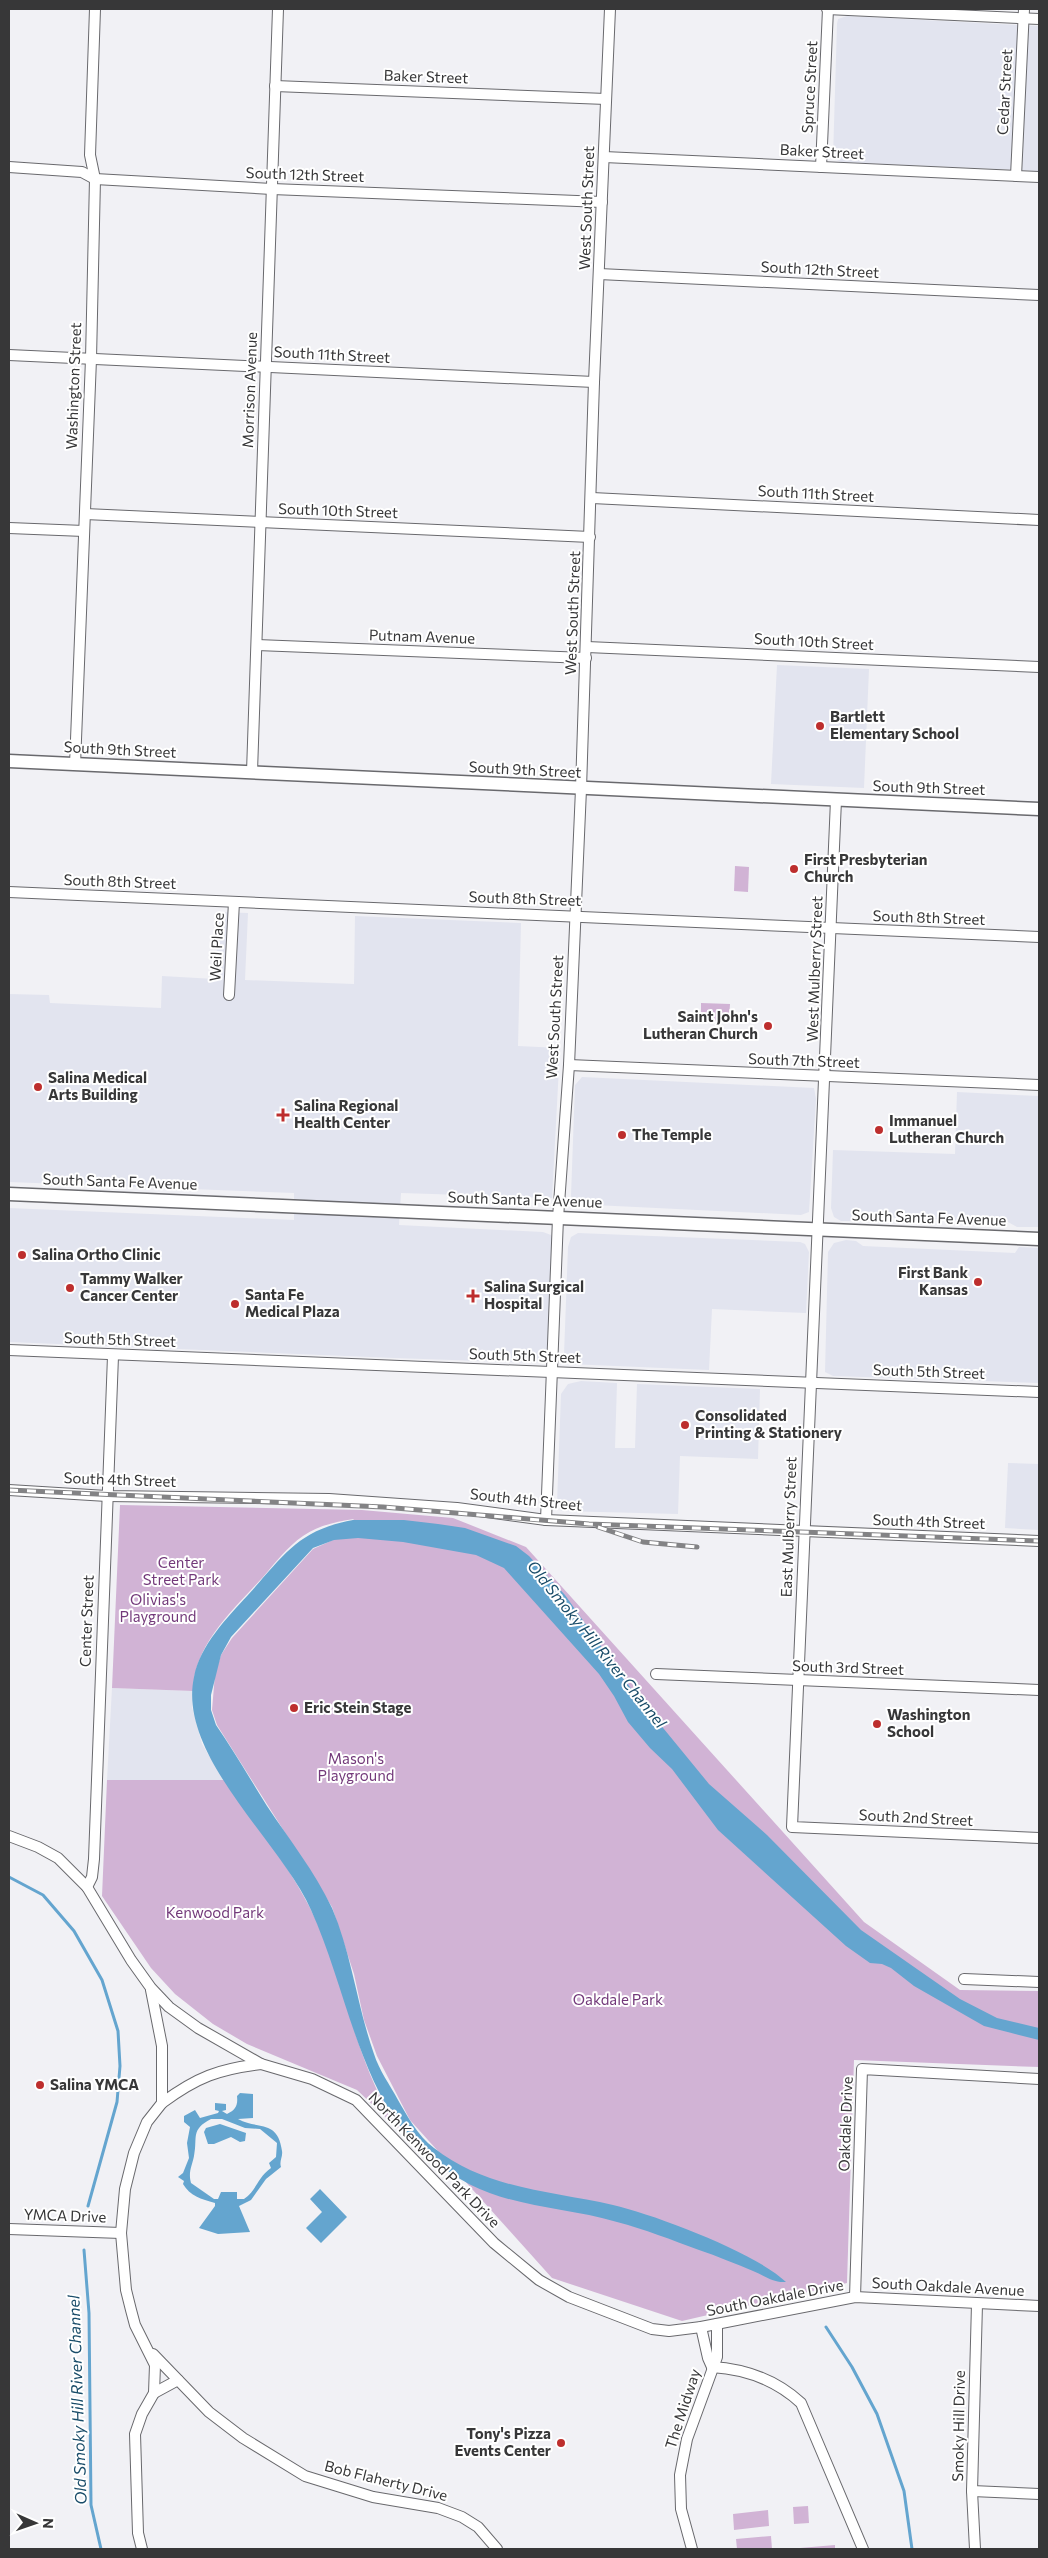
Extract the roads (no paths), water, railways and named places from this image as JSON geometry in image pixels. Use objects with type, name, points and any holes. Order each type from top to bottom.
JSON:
[{"type":"main road","name":"South 9th Street","points":[[9,761],[1039,809]]},
{"type":"main road","name":"South Santa Fe Avenue","points":[[9,1194],[1039,1239]]},
{"type":"street","name":"Washington Street","points":[[75,765],[91,359],[95,179],[90,155],[94,9]]},
{"type":"street","name":"Morrison Avenue","points":[[252,772],[278,9]]},
{"type":"street","name":"West South Street","points":[[546,1520],[558,1218],[568,1064],[581,789],[592,498],[594,382],[610,9]]},
{"type":"street","points":[[828,9],[1024,13],[1039,18]]},
{"type":"street","name":"Spruce Street","points":[[821,167],[828,9]]},
{"type":"street","name":"Cedar Street","points":[[1016,176],[1024,13]]},
{"type":"street","name":"Baker Street","points":[[275,86],[606,98]]},
{"type":"street","name":"Baker Street","points":[[604,157],[1039,177]]},
{"type":"street","name":"South 12th Street","points":[[9,167],[82,172],[95,179],[272,190],[602,202]]},
{"type":"street","name":"South 12th Street","points":[[599,274],[1039,295]]},
{"type":"street","name":"South 11th Street","points":[[9,355],[594,382]]},
{"type":"street","name":"South 11th Street","points":[[592,498],[1039,520]]},
{"type":"street","name":"South 10th Street","points":[[85,514],[590,537]]},
{"type":"street","points":[[9,528],[84,531]]},
{"type":"street","name":"Putnam Avenue","points":[[256,645],[586,658]]},
{"type":"street","name":"South 10th Street","points":[[587,647],[1039,667]]},
{"type":"street","name":"West Mulberry Street","points":[[817,1229],[826,1076],[836,800]]},
{"type":"street","name":"South 8th Street","points":[[9,892],[1039,937]]},
{"type":"street","name":"Weil Place","points":[[229,994],[234,902]]},
{"type":"street","name":"South 7th Street","points":[[568,1064],[1039,1085]]},
{"type":"street","name":"East Mulberry Street","points":[[792,1827],[817,1229]]},
{"type":"street","name":"South 5th Street","points":[[9,1350],[113,1356],[1039,1392]]},
{"type":"street","name":"Center Street","points":[[87,1887],[92,1877],[94,1859],[113,1356]]},
{"type":"street","name":"South 4th Street","points":[[9,1490],[107,1496],[328,1500],[457,1508],[546,1520],[1039,1541]]},
{"type":"street","name":"South 3rd Street","points":[[656,1674],[1039,1690]]},
{"type":"street","name":"South 2nd Street","points":[[792,1827],[1039,1838]]},
{"type":"street","points":[[9,1836],[38,1847],[58,1858],[87,1887],[131,1960],[151,1988],[162,2046],[162,2103]]},
{"type":"street","points":[[964,1979],[1039,1982]]},
{"type":"street","name":"North Kenwood Park Drive","points":[[151,1988],[190,2023],[261,2064],[312,2079],[356,2100],[494,2243],[539,2280],[569,2297],[652,2329],[669,2331],[701,2328]]},
{"type":"street","points":[[142,2549],[138,2533],[135,2434],[142,2414],[154,2394],[156,2365],[150,2350],[135,2325],[126,2290],[120,2233],[125,2189],[134,2153],[146,2122],[162,2103],[178,2091],[212,2073],[261,2064]]},
{"type":"street","name":"Oakdale Drive","points":[[855,2298],[862,2069],[1039,2079]]},
{"type":"street","name":"YMCA Drive","points":[[9,2229],[120,2233]]},
{"type":"street","name":"South Oakdale Drive","points":[[701,2328],[855,2298]]},
{"type":"street","name":"South Oakdale Avenue","points":[[855,2298],[1039,2306]]},
{"type":"street","name":"Smoky Hill Drive","points":[[975,2549],[972,2491],[977,2304]]},
{"type":"street","name":"The Midway","points":[[692,2549],[681,2509],[680,2475],[686,2440],[717,2357],[717,2324]]},
{"type":"street","name":"The Midway","points":[[701,2328],[712,2367]]},
{"type":"street","name":"Bob Flaherty Drive","points":[[150,2350],[209,2412],[243,2438],[305,2476],[373,2497],[438,2508],[478,2527],[497,2549]]},
{"type":"street","points":[[712,2367],[734,2368],[770,2380],[788,2391],[801,2403],[863,2549]]},
{"type":"street","points":[[154,2394],[178,2380]]},
{"type":"street","points":[[972,2491],[1039,2494]]},
{"type":"water","points":[[353,1520],[404,1520],[465,1528],[516,1546],[529,1556],[565,1595],[632,1690],[709,1784],[767,1835],[861,1930],[960,1999],[997,2018],[1039,2028],[1039,2040],[984,2026],[914,1986],[891,1968],[882,1964],[870,1963],[846,1946],[718,1830],[672,1769],[650,1748],[628,1722],[599,1674],[504,1568],[476,1555],[403,1542],[358,1538],[334,1540],[313,1548],[231,1637],[221,1655],[211,1695],[211,1710],[216,1725],[267,1806],[310,1869],[332,1908],[345,1944],[363,2018],[376,2060],[409,2119],[418,2132],[434,2148],[454,2162],[475,2172],[520,2187],[613,2205],[654,2217],[704,2236],[752,2259],[786,2282],[773,2280],[720,2257],[637,2228],[592,2216],[520,2202],[497,2196],[475,2187],[453,2175],[406,2134],[384,2102],[360,2049],[332,1964],[311,1910],[297,1884],[235,1798],[216,1768],[201,1737],[193,1707],[194,1677],[197,1665],[208,1643],[223,1623],[293,1546],[318,1530]]},
{"type":"water","points":[[240,2093],[253,2094],[253,2118],[238,2119],[266,2127],[276,2134],[282,2151],[281,2167],[266,2179],[251,2200],[239,2206],[250,2232],[218,2234],[199,2228],[215,2206],[215,2203],[193,2194],[183,2184],[184,2181],[178,2177],[183,2173],[189,2158],[187,2143],[190,2127],[184,2122],[184,2116],[195,2110],[200,2118],[218,2113],[219,2111],[215,2110],[215,2103],[226,2104],[226,2110],[222,2111],[227,2114],[236,2107],[237,2096]],"holes":[[[211,2119],[222,2119],[245,2128],[260,2129],[277,2143],[276,2157],[269,2163],[271,2168],[244,2199],[237,2199],[237,2192],[221,2192],[218,2199],[214,2199],[191,2183],[190,2172],[197,2131],[204,2123]]]},
{"type":"water","points":[[220,2124],[246,2133],[245,2141],[240,2142],[231,2137],[214,2144],[208,2144],[204,2132],[206,2128]]},
{"type":"water","points":[[320,2189],[347,2217],[321,2243],[306,2228],[322,2212],[310,2199]]},
{"type":"waterway","name":"Old Smoky Hill River Channel","points":[[9,1877],[43,1895],[74,1931],[102,1980],[118,2031],[120,2066],[117,2102],[88,2206]]},
{"type":"waterway","name":"Old Smoky Hill River Channel","points":[[84,2250],[89,2313],[91,2505],[101,2549]]},
{"type":"waterway","name":"Old Smoky Hill River Channel","points":[[826,2327],[852,2367],[877,2414],[904,2491],[912,2549]]},
{"type":"railway","points":[[9,1490],[383,1507],[589,1524],[1039,1541]]},
{"type":"railway","points":[[598,1527],[643,1542],[697,1547]]},
{"type":"place","name":"Bartlett Elementary School","points":[[820,726]]},
{"type":"place","name":"First Presbyterian Church","points":[[794,869]]},
{"type":"place","name":"Saint John's Lutheran Church","points":[[768,1026]]},
{"type":"place","name":"Salina Medical Arts Building","points":[[38,1087]]},
{"type":"place","name":"Salina Regional Health Center","points":[[283,1115]]},
{"type":"place","name":"Immanuel Lutheran Church","points":[[879,1130]]},
{"type":"place","name":"The Temple","points":[[622,1135]]},
{"type":"place","name":"Salina Ortho Clinic","points":[[22,1255]]},
{"type":"place","name":"First Bank Kansas","points":[[978,1282]]},
{"type":"place","name":"Tammy Walker Cancer Center","points":[[70,1288]]},
{"type":"place","name":"Salina Surgical Hospital","points":[[473,1296]]},
{"type":"place","name":"Santa Fe Medical Plaza","points":[[235,1304]]},
{"type":"place","name":"Consolidated Printing & Stationery","points":[[685,1425]]},
{"type":"place","name":"Eric Stein Stage","points":[[294,1708]]},
{"type":"place","name":"Washington School","points":[[877,1724]]},
{"type":"place","name":"Salina YMCA","points":[[40,2085]]},
{"type":"place","name":"Tony's Pizza Events Center","points":[[561,2443]]},
{"type":"park label","name":"Center Street Park","points":[[181,1572]]},
{"type":"park label","name":"Olivias's Playground","points":[[158,1608]]},
{"type":"park label","name":"Mason's Playground","points":[[356,1768]]},
{"type":"park label","name":"Kenwood Park","points":[[215,1913]]},
{"type":"park label","name":"Oakdale Park","points":[[618,2000]]}]
